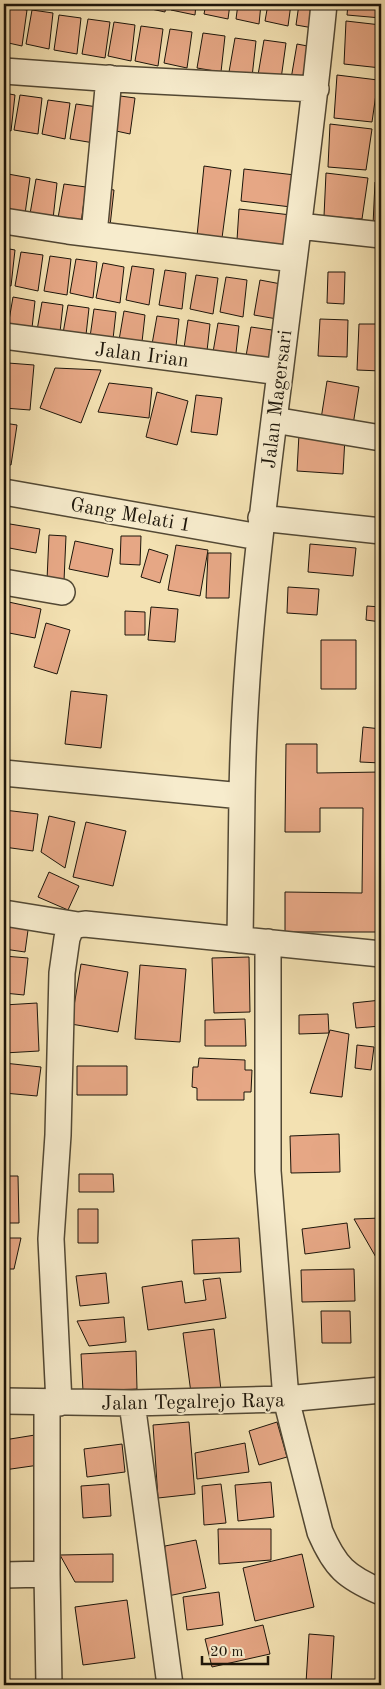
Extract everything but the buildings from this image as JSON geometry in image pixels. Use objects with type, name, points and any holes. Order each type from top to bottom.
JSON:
[{"type":"street","name":"Jalan Magersari","points":[[240,940],[243,734],[260,527],[316,89],[324,4]]},
{"type":"street","points":[[4,71],[316,89]]},
{"type":"street","points":[[94,234],[109,78]]},
{"type":"street","points":[[4,222],[294,259]]},
{"type":"street","points":[[299,226],[381,235]]},
{"type":"street","name":"Jalan Irian","points":[[4,336],[280,372]]},
{"type":"street","points":[[274,420],[381,438]]},
{"type":"street","name":"Gang Melati 1","points":[[4,492],[260,527],[381,532]]},
{"type":"street","points":[[4,582],[62,592]]},
{"type":"street","points":[[4,773],[242,796]]},
{"type":"street","points":[[4,913],[78,925],[381,954]]},
{"type":"street","points":[[49,1685],[47,1574],[53,1403],[51,1239],[58,1135],[62,973],[66,938],[71,928],[78,925]]},
{"type":"street","points":[[268,942],[268,1171],[286,1399],[320,1532],[328,1551],[340,1568],[357,1582],[381,1592]]},
{"type":"street","name":"Jalan Tegalrejo Raya","points":[[4,1401],[132,1403],[286,1399],[381,1390]]},
{"type":"street","points":[[132,1403],[170,1685]]},
{"type":"street","points":[[4,1574],[47,1574]]}]
